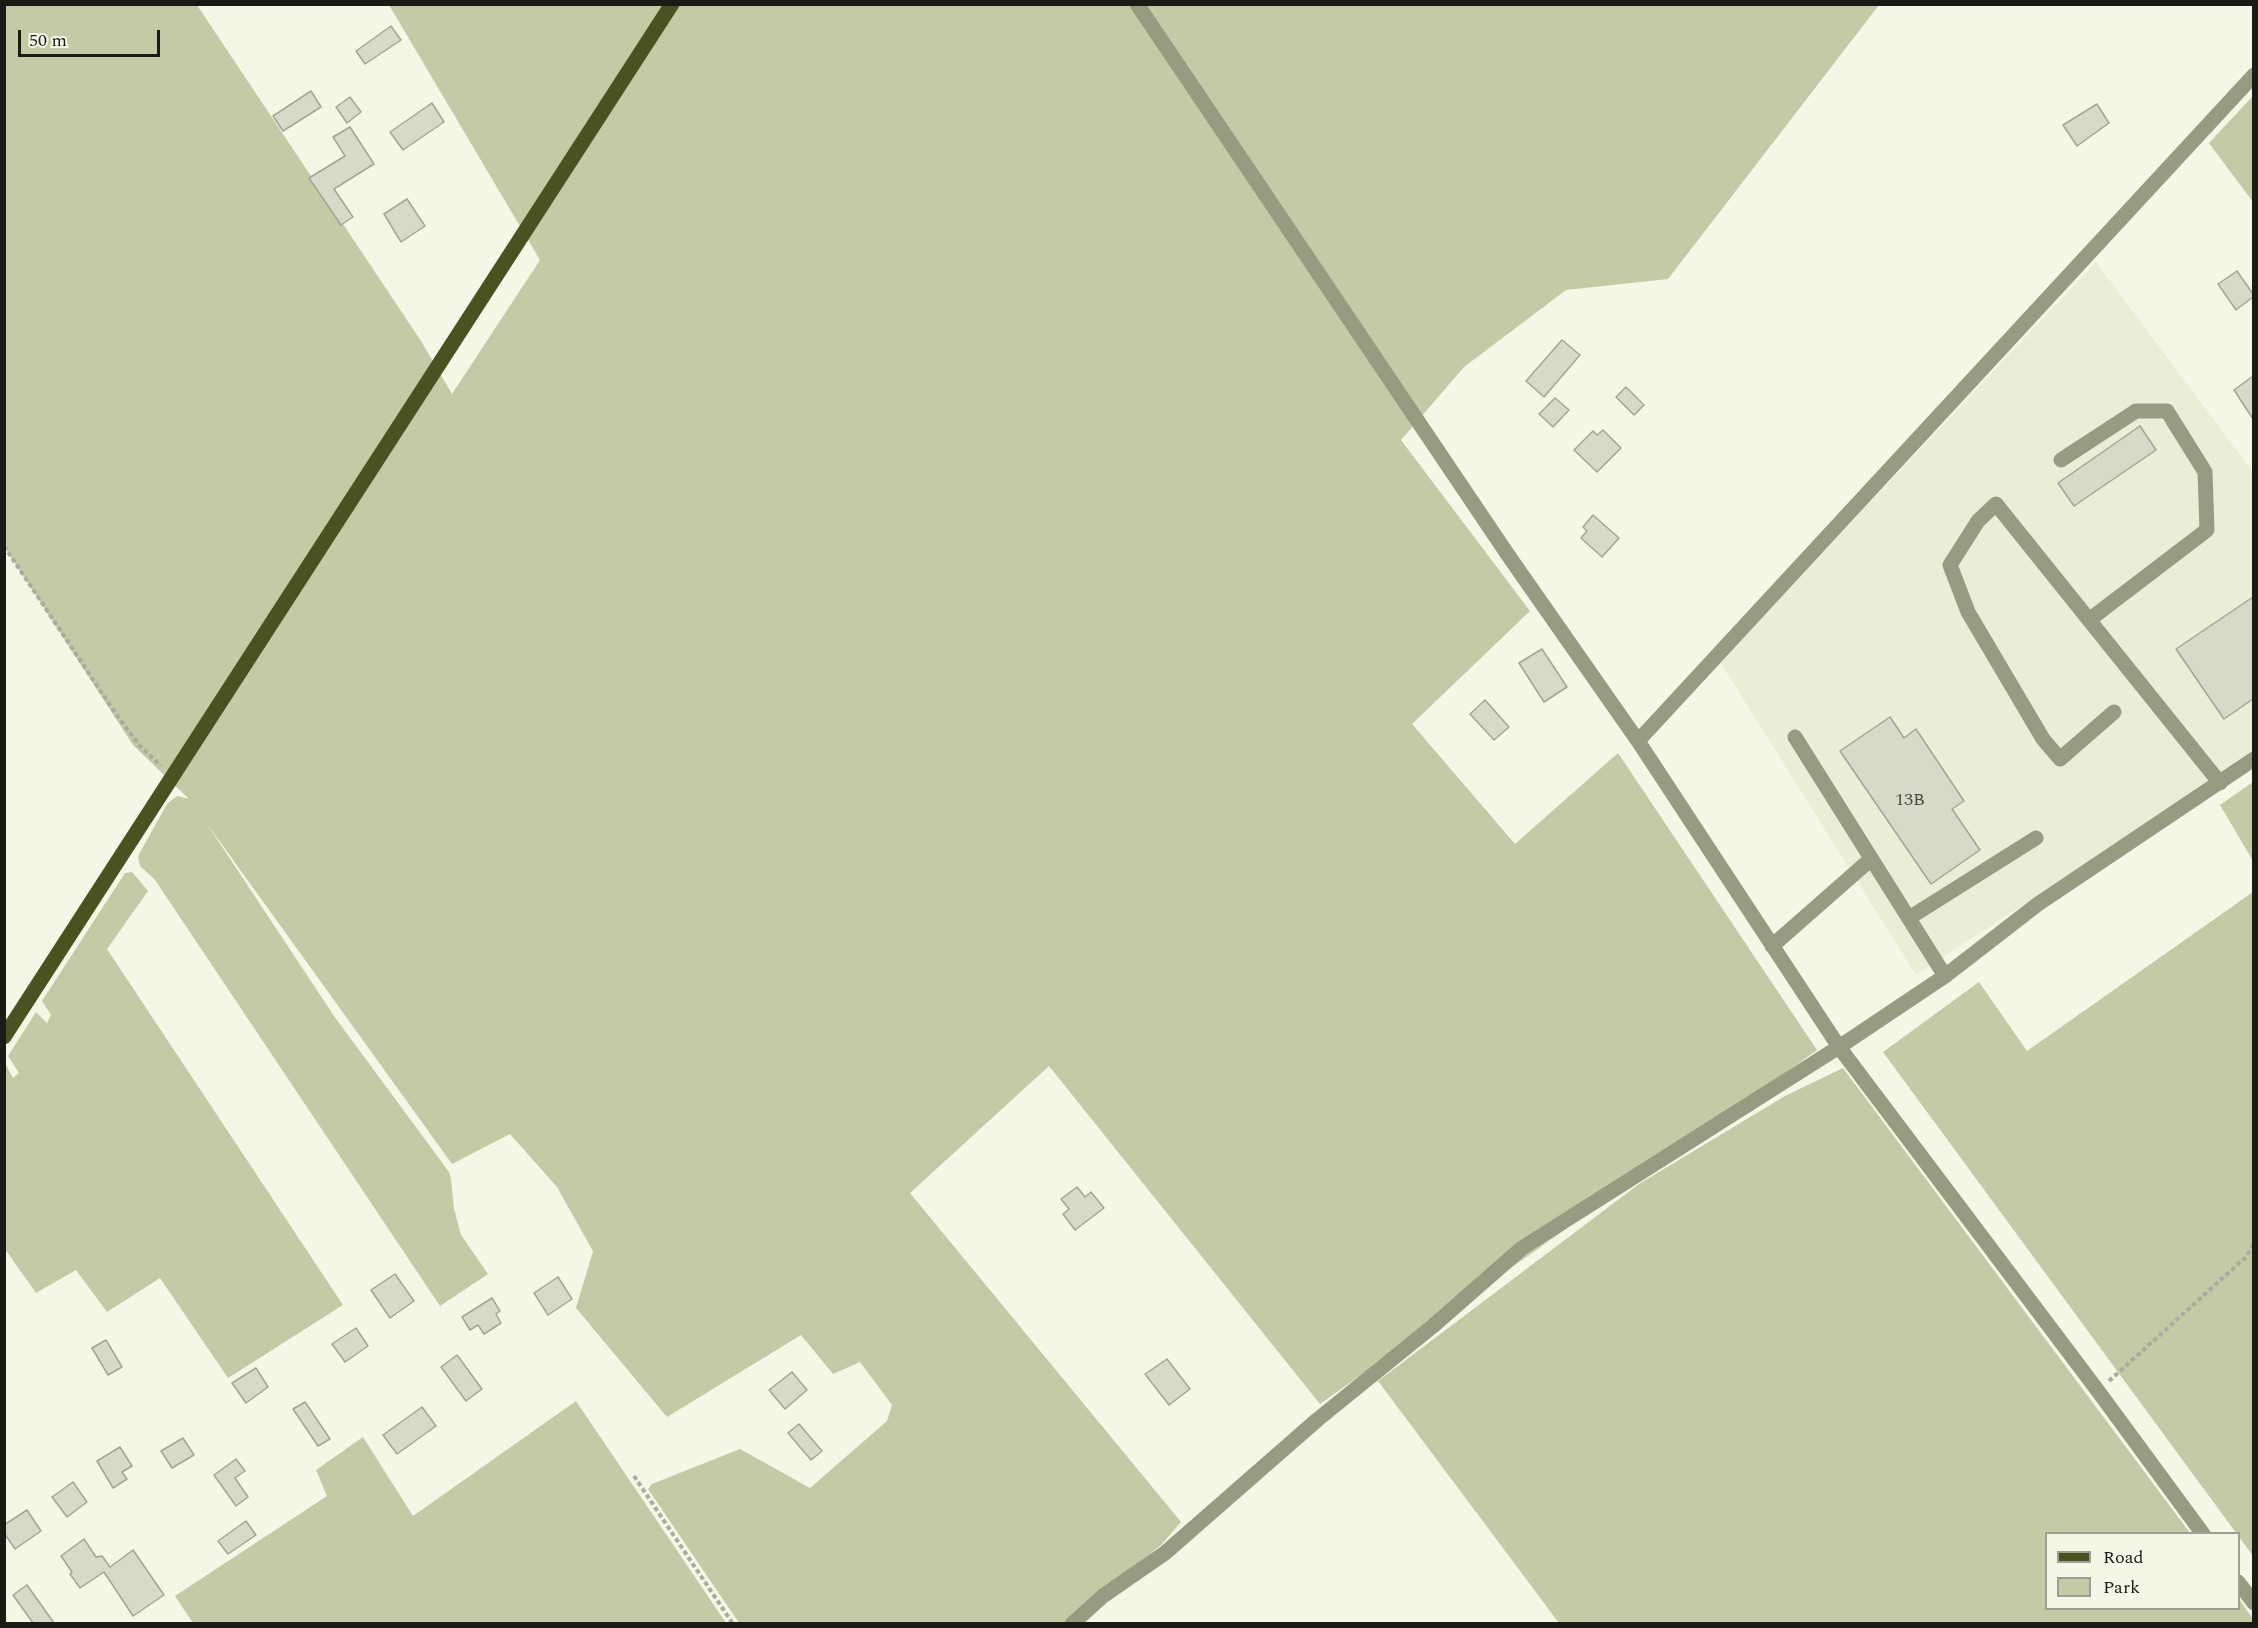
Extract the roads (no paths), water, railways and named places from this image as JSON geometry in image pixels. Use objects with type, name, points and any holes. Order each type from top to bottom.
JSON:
[{"type":"main road","points":[[4,1037],[672,4]]},
{"type":"street","points":[[1137,4],[1508,555],[1638,741],[1839,1047],[2202,1532]]},
{"type":"street","points":[[1638,741],[2253,75]]},
{"type":"street","points":[[2061,460],[2136,411],[2167,411],[2205,472],[2207,530],[2090,620]]},
{"type":"street","points":[[2114,712],[2060,759],[2043,739],[1968,612],[1950,565],[1978,522],[1996,504],[2220,783]]},
{"type":"street","points":[[1795,737],[1945,976]]},
{"type":"street","points":[[1072,1623],[1102,1596],[1165,1554],[1317,1420],[1433,1326],[1522,1248],[1839,1047],[1945,976],[2038,904],[2253,759]]},
{"type":"street","points":[[1909,918],[2036,837]]},
{"type":"street","points":[[1772,946],[1871,859]]},
{"type":"street","points":[[2240,1585],[2253,1603]]}]
